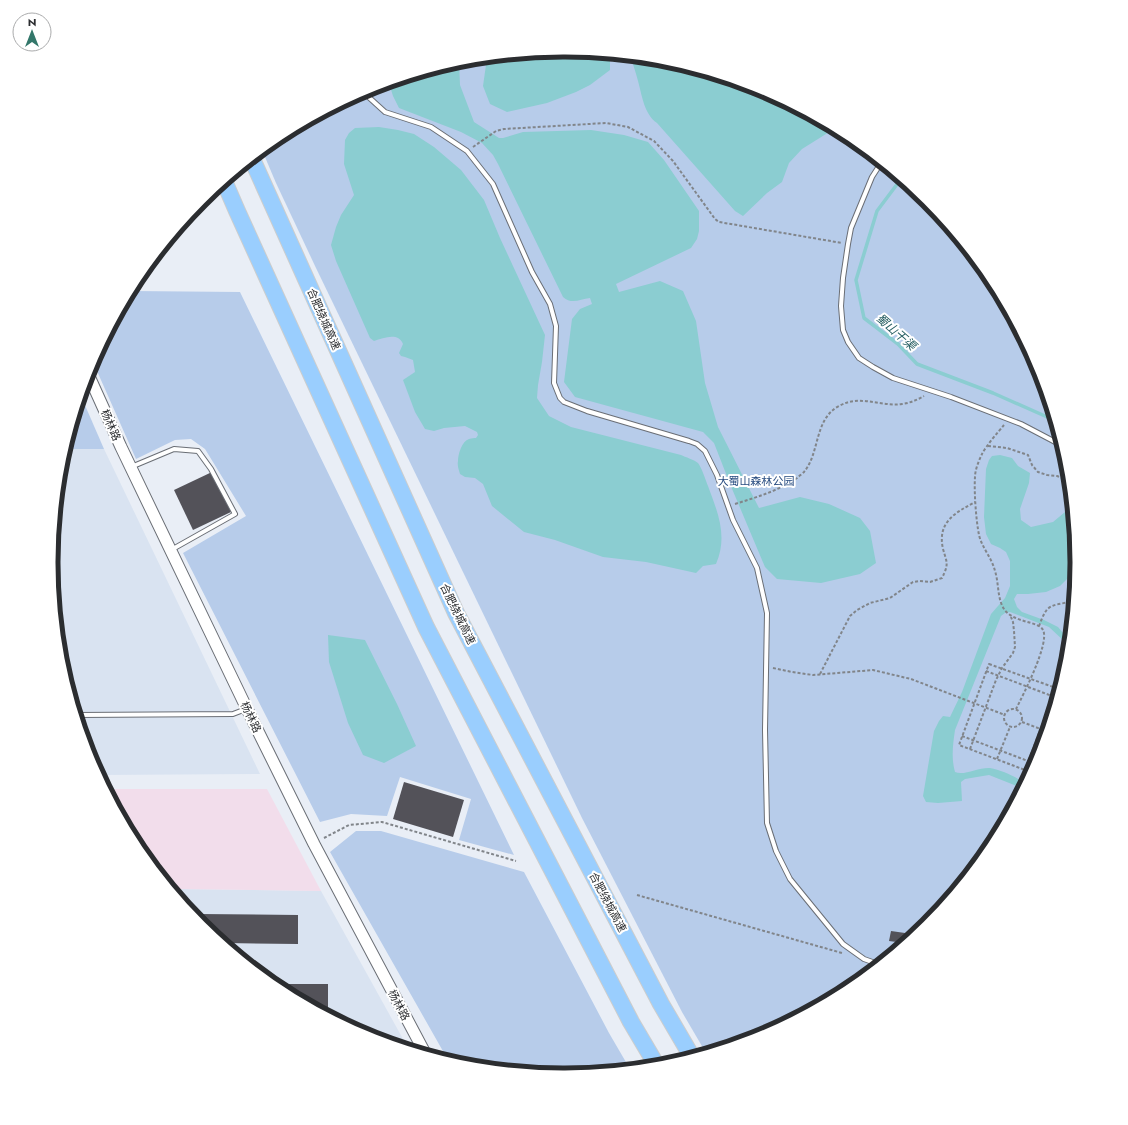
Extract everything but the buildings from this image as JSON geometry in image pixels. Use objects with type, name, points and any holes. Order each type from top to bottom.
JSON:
[{"type":"highway","name":"合肥绕城高速","points":[[254,163],[456,613],[661,1004],[689,1052]]},
{"type":"highway","points":[[226,186],[426,627],[628,1015],[653,1060]]},
{"type":"street","name":"杨林路","points":[[92,382],[131,468],[314,844],[422,1047]]},
{"type":"lane","points":[[368,96],[385,112],[431,127],[467,151],[493,184],[532,272],[550,304],[556,326],[554,383],[560,398],[564,402],[587,411],[689,441],[697,444],[705,452],[717,475],[733,520],[757,568],[767,613],[765,730],[767,823],[776,851],[790,879],[843,944],[864,959],[874,962]]},
{"type":"lane","points":[[879,167],[872,177],[851,228],[848,244],[841,306],[843,330],[848,342],[859,358],[893,378],[1021,424],[1054,442]]},
{"type":"lane","points":[[131,468],[174,449],[198,452],[211,469],[236,514],[171,550]]},
{"type":"lane","points":[[82,715],[234,714],[247,709]]},
{"type":"path","points":[[467,151],[496,131],[504,129],[606,123],[628,126],[654,141],[673,160],[715,219],[719,222],[848,244]]},
{"type":"path","points":[[728,506],[770,493],[790,483],[804,473],[811,459],[819,433],[827,416],[838,406],[850,401],[871,401],[902,404],[915,401],[932,391]]},
{"type":"path","points":[[1008,419],[982,453],[975,476],[979,535],[996,572],[999,592],[1004,609],[1011,616],[1039,626],[1044,630],[1045,638],[1042,650],[1016,710]]},
{"type":"path","points":[[987,446],[1006,448],[1028,455],[1032,465],[1038,472],[1062,478]]},
{"type":"path","points":[[820,674],[850,616],[857,610],[870,602],[890,598],[914,582],[930,582],[942,578],[948,562],[943,547],[941,534],[945,524],[956,513],[976,501]]},
{"type":"path","points":[[1039,626],[1047,609],[1067,603]]},
{"type":"path","points":[[970,749],[1002,668],[1013,653],[1015,646],[1011,616]]},
{"type":"path","points":[[1025,770],[958,745],[989,664],[1053,687]]},
{"type":"path","points":[[766,667],[813,675],[873,670],[912,680],[1004,715]]},
{"type":"path","points":[[986,671],[1051,696]]},
{"type":"path","points":[[962,736],[1028,762],[1048,706]]},
{"type":"path","points":[[1009,710],[1016,710],[1022,715],[1022,722],[1019,726],[1010,727],[1005,724],[1004,715],[1009,710]]},
{"type":"path","points":[[1022,722],[1042,729]]},
{"type":"path","points":[[997,759],[1010,727]]},
{"type":"path","points":[[314,844],[349,825],[382,822],[516,860]]},
{"type":"path","points":[[637,895],[864,959]]},
{"type":"shaded area","points":[[564,57],[610,59],[610,70],[590,85],[547,103],[507,112],[490,104],[483,86],[486,63],[531,58]]},
{"type":"shaded area","points":[[632,61],[695,74],[757,95],[788,109],[829,132],[802,149],[789,163],[782,182],[767,193],[743,216],[735,211],[649,115],[644,104]]},
{"type":"shaded area","points":[[459,68],[460,85],[474,122],[499,138],[523,132],[591,130],[624,135],[648,142],[664,160],[699,211],[699,231],[697,239],[691,248],[616,284],[619,292],[660,281],[683,291],[696,321],[705,383],[718,427],[759,508],[800,497],[829,504],[860,518],[870,531],[876,563],[860,574],[821,583],[777,579],[765,567],[714,443],[703,432],[575,397],[564,382],[572,319],[580,309],[592,304],[590,298],[570,301],[563,297],[498,164],[493,155],[482,143],[461,132],[399,108],[391,88],[433,74]]},
{"type":"shaded area","points":[[379,127],[414,134],[434,147],[461,170],[484,200],[545,335],[537,398],[549,416],[571,427],[681,455],[698,463],[712,496],[720,525],[720,554],[716,564],[703,566],[696,573],[646,562],[603,557],[555,540],[524,532],[492,506],[483,484],[475,478],[465,477],[460,474],[458,463],[461,448],[467,440],[476,438],[478,435],[477,432],[465,426],[444,428],[434,431],[425,429],[415,412],[403,380],[415,372],[413,360],[401,356],[399,353],[403,344],[398,338],[390,337],[374,341],[370,338],[336,261],[331,245],[341,215],[354,195],[344,164],[345,140],[349,133],[355,128]]},
{"type":"shaded area","points":[[72,449],[104,449],[260,774],[106,775],[85,725],[68,661],[63,628],[58,562],[63,497]]},
{"type":"shaded area","points":[[1000,455],[1012,458],[1018,466],[1030,473],[1029,483],[1020,509],[1021,520],[1031,527],[1053,522],[1066,512],[1070,562],[1069,577],[1060,586],[1046,592],[1017,594],[1014,599],[1017,607],[1022,612],[1058,627],[1064,634],[1063,640],[1049,627],[1010,612],[1001,616],[955,730],[953,746],[954,767],[955,772],[959,773],[990,768],[1006,773],[1020,780],[1017,786],[989,775],[965,779],[961,782],[962,801],[938,803],[926,802],[923,796],[934,731],[943,716],[950,717],[962,692],[991,614],[1005,598],[1010,586],[1010,561],[1006,552],[991,544],[986,534],[984,517],[986,469],[992,456]]},
{"type":"shaded area","points":[[328,635],[365,640],[416,746],[384,763],[363,755],[348,723],[329,662]]},
{"type":"shaded area","points":[[113,789],[267,789],[321,891],[178,889],[144,843],[126,815]]},
{"type":"shaded area","points":[[178,889],[321,891],[405,1042],[371,1030],[340,1016],[283,983],[256,964],[231,943]]},
{"type":"green space","name":"大蜀山森林公园","points":[[564,57],[630,61],[695,74],[726,84],[757,95],[788,109],[817,125],[872,161],[897,182],[944,229],[965,255],[1002,310],[1017,339],[1043,400],[1052,432],[1060,464],[1068,529],[1070,562],[1065,628],[1060,661],[1043,725],[1031,756],[1002,815],[965,870],[944,896],[897,943],[872,964],[845,983],[788,1016],[757,1030],[703,1048],[682,1012],[582,818],[276,183],[264,155],[283,142],[340,109],[371,95],[402,84],[433,74],[498,61]]},
{"type":"green space","points":[[138,291],[240,292],[514,855],[459,840],[471,799],[400,777],[387,816],[351,814],[320,822],[183,553],[246,516],[205,449],[191,439],[175,440],[136,459],[97,370],[126,310]]},
{"type":"green space","points":[[84,403],[104,449],[72,449]]},
{"type":"green space","points":[[356,831],[381,831],[524,872],[609,1033],[627,1064],[564,1068],[531,1067],[498,1064],[444,1053],[330,852]]},
{"type":"waterway","name":"蜀山干渠","points":[[898,183],[877,211],[856,280],[864,318],[898,344],[917,364],[993,393],[1048,417]]}]
